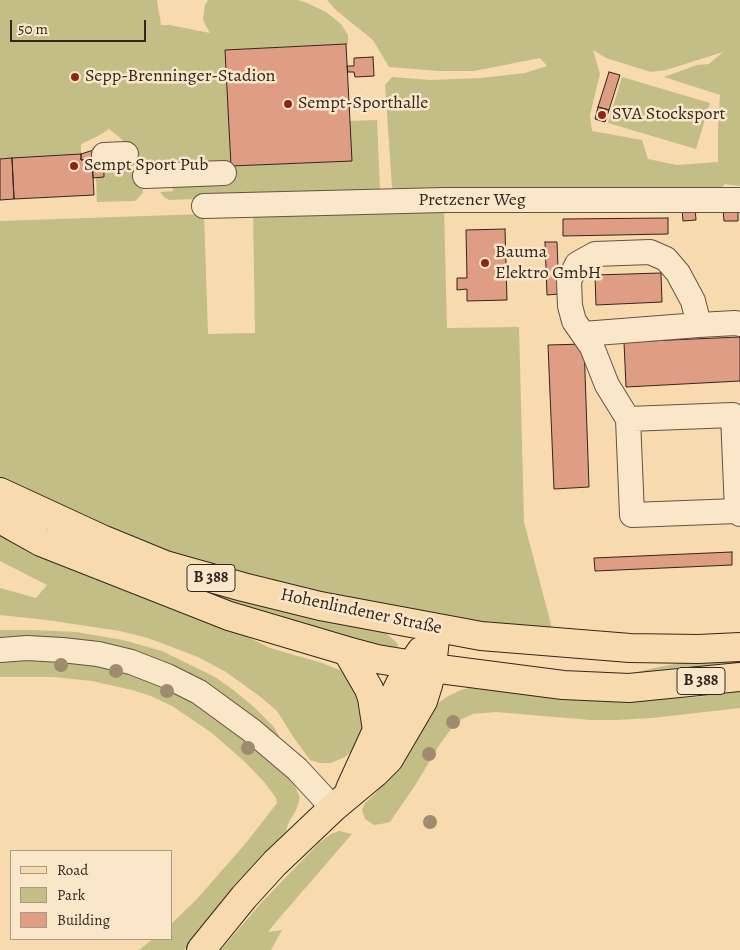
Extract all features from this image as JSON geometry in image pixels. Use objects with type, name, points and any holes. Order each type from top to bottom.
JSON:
[{"type":"main road","name":"Hohenlindener Straße","points":[[0,492],[104,540],[165,565],[320,606],[481,636],[630,648],[698,650],[740,647]]},
{"type":"main road","name":"B 388","points":[[0,519],[41,542],[229,616],[378,659],[563,685],[629,688],[740,677]]},
{"type":"main road","points":[[201,950],[244,897],[275,863],[340,802],[375,773],[388,758],[423,700],[428,685],[422,666],[436,628]]},
{"type":"main road","points":[[347,651],[369,689],[377,730]]},
{"type":"main road","points":[[340,802],[404,676],[422,666]]},
{"type":"street","points":[[146,176],[224,173]]},
{"type":"street","name":"Pretzener Weg","points":[[204,206],[444,200],[740,200]]},
{"type":"street","points":[[628,419],[736,410],[738,512],[632,515],[628,419],[607,385],[592,347],[574,321],[570,306],[569,281],[577,264],[595,254],[650,252],[666,259],[678,273],[693,301],[700,325]]},
{"type":"street","points":[[583,334],[700,325],[740,324]]},
{"type":"street","points":[[0,650],[62,650],[98,654],[131,662],[167,676],[199,692],[251,730],[340,802]]},
{"type":"green space","points":[[0,0],[157,0],[161,25],[210,33],[203,20],[205,5],[208,0],[298,0],[326,12],[341,24],[348,35],[348,44],[225,50],[231,166],[351,161],[350,121],[377,120],[380,189],[375,192],[169,200],[160,192],[173,191],[172,182],[153,169],[109,129],[81,144],[81,154],[0,159]]},
{"type":"green space","points":[[327,0],[740,0],[740,186],[725,184],[711,197],[396,194],[392,187],[385,85],[392,77],[431,80],[481,78],[525,73],[547,66],[540,58],[474,71],[438,71],[389,67],[373,40],[337,11]],"holes":[[[593,50],[606,58],[651,72],[666,70],[723,52],[709,64],[697,65],[664,77],[720,95],[718,162],[677,165],[648,159],[642,140],[592,131],[590,115],[600,74]]]},
{"type":"green space","points":[[622,77],[710,103],[696,149],[608,123]]},
{"type":"green space","points":[[104,162],[121,162],[130,166],[142,179],[143,193],[135,201],[97,202],[96,177],[104,177]]},
{"type":"green space","points":[[444,207],[447,328],[519,327],[524,522],[553,632],[498,627],[374,606],[197,563],[0,483],[0,221],[204,214],[208,334],[255,333],[253,212]]},
{"type":"green space","points":[[15,516],[379,629],[386,633],[398,646],[396,650],[388,650],[224,601],[73,544]]},
{"type":"green space","points":[[0,530],[236,631],[270,648],[322,663],[342,671],[356,684],[364,726],[355,748],[345,757],[331,763],[320,763],[310,760],[277,711],[262,698],[226,672],[198,657],[148,638],[120,631],[0,615],[0,588],[36,598],[47,585],[0,561]]},
{"type":"green space","points":[[0,630],[76,632],[123,640],[162,651],[215,677],[232,689],[273,726],[279,736],[279,741],[217,692],[0,640]]},
{"type":"green space","points":[[30,657],[126,669],[201,704],[277,765],[295,786],[300,798],[286,831],[234,886],[184,950],[139,950],[152,940],[172,940],[172,923],[197,899],[246,843],[277,803],[276,798],[245,762],[212,733],[172,706],[132,690],[92,681],[54,677],[0,677],[0,658]]},
{"type":"green space","points":[[739,660],[713,666],[659,670],[627,678],[554,671],[625,675],[690,661]]},
{"type":"green space","points":[[469,688],[627,700],[698,697],[740,691],[740,708],[616,720],[591,720],[496,712],[473,714],[462,719],[452,728],[390,822],[374,825],[365,819],[362,810],[365,803],[377,792],[400,764],[433,709],[448,696]]},
{"type":"green space","points":[[339,831],[352,834],[268,932],[282,930],[271,950],[221,950],[261,903],[319,843],[331,834]]},
{"type":"building","name":"Sempt-Sporthalle","points":[[346,44],[352,161],[231,166],[225,50]]},
{"type":"building","points":[[373,57],[374,76],[355,77],[354,72],[348,72],[347,66],[354,66],[354,58]]},
{"type":"building","points":[[609,72],[620,75],[609,110],[598,107]]},
{"type":"building","name":"SVA Stocksport","points":[[598,107],[609,110],[605,122],[595,119]]},
{"type":"building","points":[[103,147],[104,177],[93,178],[92,159],[81,160],[81,154]]},
{"type":"building","points":[[81,154],[81,160],[92,159],[94,195],[14,199],[12,158]]},
{"type":"building","points":[[12,158],[14,199],[0,200],[0,159]]},
{"type":"building","points":[[738,207],[738,221],[724,221],[723,208]]},
{"type":"building","points":[[695,208],[696,220],[683,221],[682,209]]},
{"type":"building","points":[[668,218],[668,234],[563,236],[563,219]]},
{"type":"building","points":[[505,229],[507,300],[467,301],[467,289],[457,290],[457,278],[467,278],[466,230]]},
{"type":"building","points":[[545,242],[557,242],[559,294],[547,295]]},
{"type":"building","points":[[661,273],[662,302],[596,305],[595,275]]},
{"type":"building","points":[[740,337],[740,381],[626,387],[624,342]]},
{"type":"building","points":[[584,344],[589,487],[554,489],[548,345]]},
{"type":"building","points":[[732,552],[732,565],[595,571],[594,558]]},
{"type":"place","name":"Sepp-Brenninger-Stadion","points":[[75,77]]},
{"type":"place","name":"Sempt-Sporthalle","points":[[288,104]]},
{"type":"place","name":"SVA Stocksport","points":[[602,115]]},
{"type":"place","name":"Sempt Sport Pub","points":[[74,166]]},
{"type":"place","name":"Bauma Elektro GmbH","points":[[485,263]]}]
